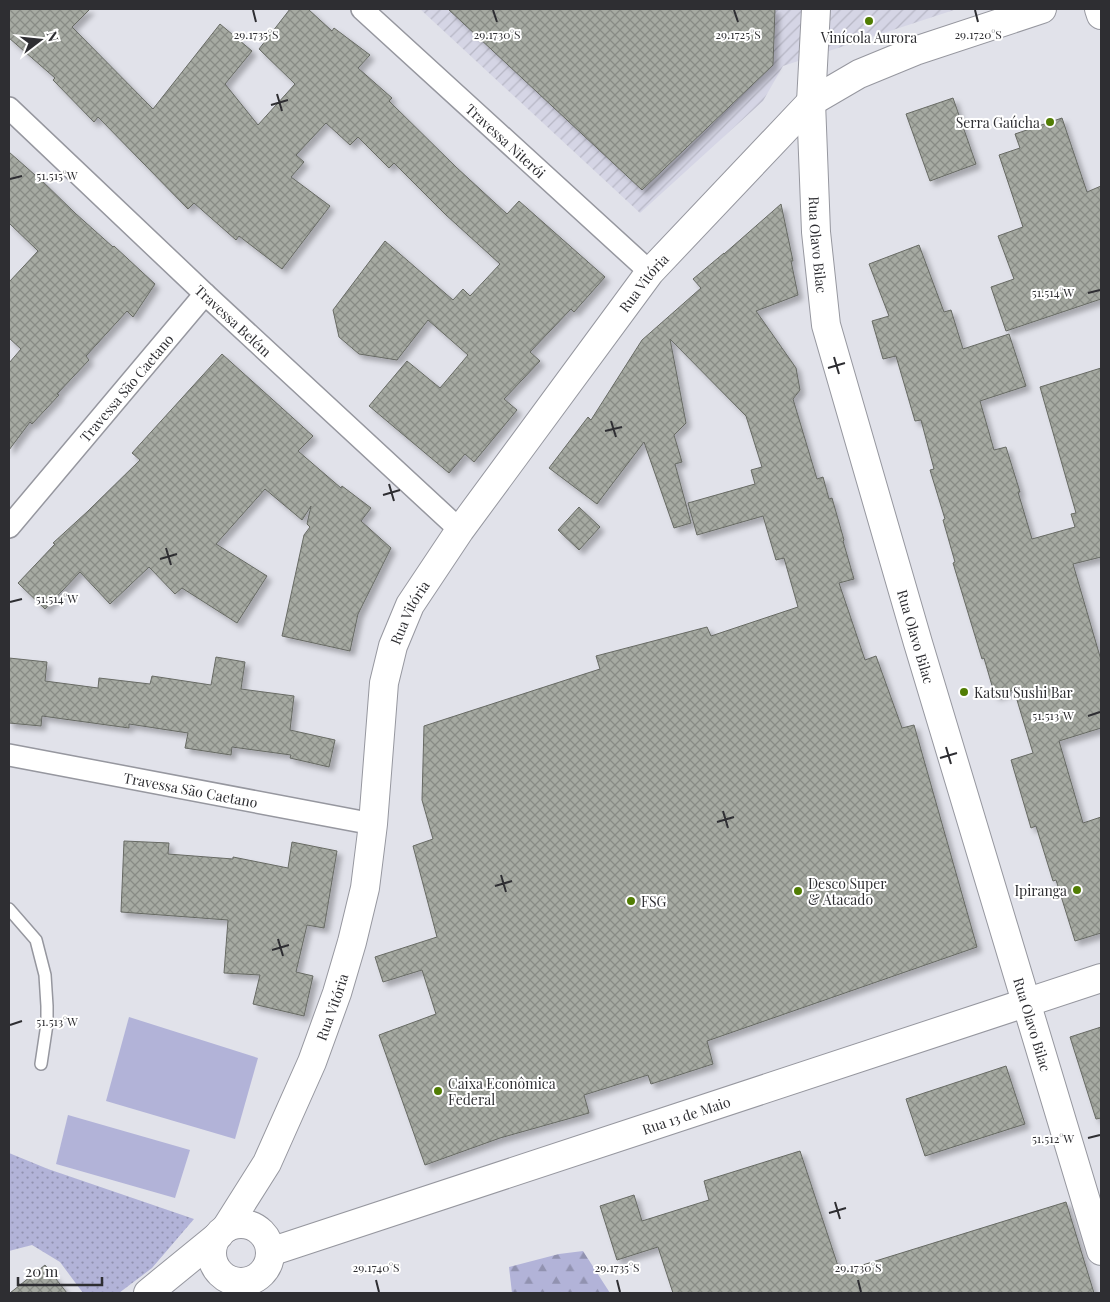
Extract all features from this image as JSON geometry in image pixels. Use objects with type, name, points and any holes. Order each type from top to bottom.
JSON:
[{"type":"main road","name":"Rua Olavo Bilac","points":[[816,9],[811,102],[816,232],[826,324],[918,643],[1101,1251]]},
{"type":"main road","name":"Rua Vitória","points":[[222,1231],[267,1163],[312,1062],[338,993],[365,888],[374,824],[384,684],[393,646],[410,605],[460,530],[650,272],[811,102],[859,74],[899,58],[1042,9]]},
{"type":"main road","points":[[1099,9],[1101,15]]},
{"type":"main road","name":"Rua 13 de Maio","points":[[270,1252],[1101,978]]},
{"type":"main road","points":[[148,1293],[222,1231],[235,1224],[254,1226],[267,1239],[270,1252],[267,1267],[261,1275],[253,1280],[218,1293]]},
{"type":"main road","points":[[222,1231],[214,1243],[212,1252],[214,1262],[218,1271],[225,1278],[244,1282]]},
{"type":"street","name":"Travessa Niterói","points":[[362,9],[650,272]]},
{"type":"street","name":"Travessa Belém","points":[[9,108],[205,294],[460,530]]},
{"type":"street","name":"Travessa São Caetano","points":[[9,527],[205,294]]},
{"type":"street","name":"Travessa São Caetano","points":[[9,755],[374,824]]},
{"type":"lane","points":[[9,909],[36,940],[45,976],[47,1006],[41,1064]]},
{"type":"shaded area","points":[[420,9],[957,9],[783,66],[763,101],[640,213]]},
{"type":"green space","points":[[129,1017],[258,1058],[235,1139],[106,1101]]},
{"type":"green space","points":[[68,1115],[190,1150],[175,1198],[56,1164]]},
{"type":"green space","points":[[9,1153],[48,1169],[194,1219],[152,1268],[119,1293],[83,1293],[60,1262],[32,1245],[9,1251]]},
{"type":"green space","points":[[583,1251],[610,1293],[512,1293],[509,1267],[559,1254]]},
{"type":"building","points":[[9,9],[90,9],[72,27],[153,109],[220,24],[252,51],[225,84],[258,125],[295,84],[259,49],[290,9],[308,9],[332,31],[334,28],[370,55],[358,68],[392,98],[389,101],[507,214],[519,201],[605,277],[574,312],[571,309],[530,352],[540,361],[504,399],[517,410],[474,462],[465,454],[449,473],[369,406],[407,361],[440,388],[468,355],[428,320],[397,360],[359,354],[339,337],[333,310],[385,241],[453,300],[463,289],[470,296],[500,264],[446,215],[394,163],[389,168],[358,137],[350,145],[326,123],[296,155],[304,162],[291,177],[330,206],[282,269],[239,236],[236,240],[194,203],[188,209],[98,117],[94,122],[53,80],[55,78],[9,38]]},
{"type":"building","points":[[448,9],[775,9],[773,65],[642,190]]},
{"type":"building","points":[[953,98],[976,164],[930,181],[906,114]]},
{"type":"building","points":[[1062,118],[1087,192],[1101,186],[1101,299],[1006,331],[991,287],[1014,279],[998,236],[1023,227],[999,155],[1020,148],[1015,134]]},
{"type":"building","points":[[9,152],[155,284],[133,317],[127,311],[86,356],[89,360],[32,424],[30,422],[9,450],[9,363],[21,349],[9,338],[9,282],[38,251],[9,223]]},
{"type":"building","points":[[781,204],[798,295],[756,311],[796,368],[800,390],[793,399],[817,479],[823,477],[829,499],[832,498],[854,579],[839,583],[865,660],[876,656],[902,728],[914,725],[977,947],[707,1041],[713,1064],[651,1084],[648,1075],[584,1095],[589,1113],[500,1138],[425,1165],[379,1035],[436,1014],[422,970],[383,982],[375,957],[437,937],[413,846],[433,839],[422,800],[424,726],[600,669],[596,656],[707,627],[711,636],[798,607],[784,558],[776,560],[763,516],[697,535],[688,503],[755,484],[751,470],[762,467],[746,416],[670,339],[686,423],[674,435],[682,462],[675,464],[691,523],[674,528],[644,442],[597,504],[549,468],[588,417],[591,420],[642,340],[701,288],[693,279]]},
{"type":"building","points":[[919,245],[944,312],[951,310],[963,349],[1009,334],[1026,386],[980,401],[994,450],[1006,447],[1032,539],[1075,527],[1071,514],[1076,513],[1040,387],[1101,368],[1101,557],[1073,564],[1101,660],[1101,728],[1059,741],[1083,823],[1101,817],[1101,933],[1075,941],[1056,880],[1053,881],[1036,826],[1031,828],[1011,760],[1033,753],[1014,690],[995,696],[953,563],[955,562],[943,520],[945,519],[930,470],[934,469],[921,420],[915,421],[896,356],[883,359],[872,321],[889,316],[869,264]]},
{"type":"building","points":[[222,354],[313,436],[298,451],[341,488],[342,486],[371,508],[361,521],[391,548],[358,614],[350,651],[282,636],[304,535],[310,527],[307,524],[311,506],[302,520],[265,489],[216,544],[267,576],[237,623],[182,588],[175,594],[149,567],[110,604],[80,572],[45,609],[18,583],[55,544],[53,543],[140,460],[132,453]]},
{"type":"building","points":[[579,507],[600,527],[579,550],[558,530]]},
{"type":"building","points":[[216,657],[245,662],[241,689],[294,696],[290,730],[335,740],[329,767],[290,758],[291,755],[232,747],[231,755],[185,748],[188,733],[129,724],[129,728],[42,716],[41,726],[9,723],[9,658],[47,662],[45,681],[98,688],[99,678],[150,684],[152,676],[211,685]]},
{"type":"building","points":[[124,841],[169,843],[168,854],[233,859],[233,857],[288,868],[292,842],[337,851],[324,928],[307,925],[296,972],[313,976],[304,1016],[253,1004],[260,975],[224,973],[228,920],[121,912]]},
{"type":"building","points":[[1101,1027],[1101,1118],[1096,1119],[1070,1037]]},
{"type":"building","points":[[1006,1066],[1025,1124],[925,1156],[906,1099]]},
{"type":"building","points":[[800,1151],[840,1272],[1066,1202],[1094,1293],[673,1293],[658,1247],[617,1260],[600,1206],[634,1195],[642,1221],[709,1200],[704,1181]]},
{"type":"building","points":[[45,1265],[67,1293],[10,1293]]},
{"type":"place","name":"Vinícola Aurora","points":[[869,21]]},
{"type":"place","name":"Serra Gaúcha","points":[[1050,122]]},
{"type":"place","name":"Katsu Sushi Bar","points":[[964,692]]},
{"type":"place","name":"Ipiranga","points":[[1077,890]]},
{"type":"place","name":"Desco Super & Atacado","points":[[798,891]]},
{"type":"place","name":"FSG","points":[[631,901]]},
{"type":"place","name":"Caixa Econômica Federal","points":[[438,1091]]}]
